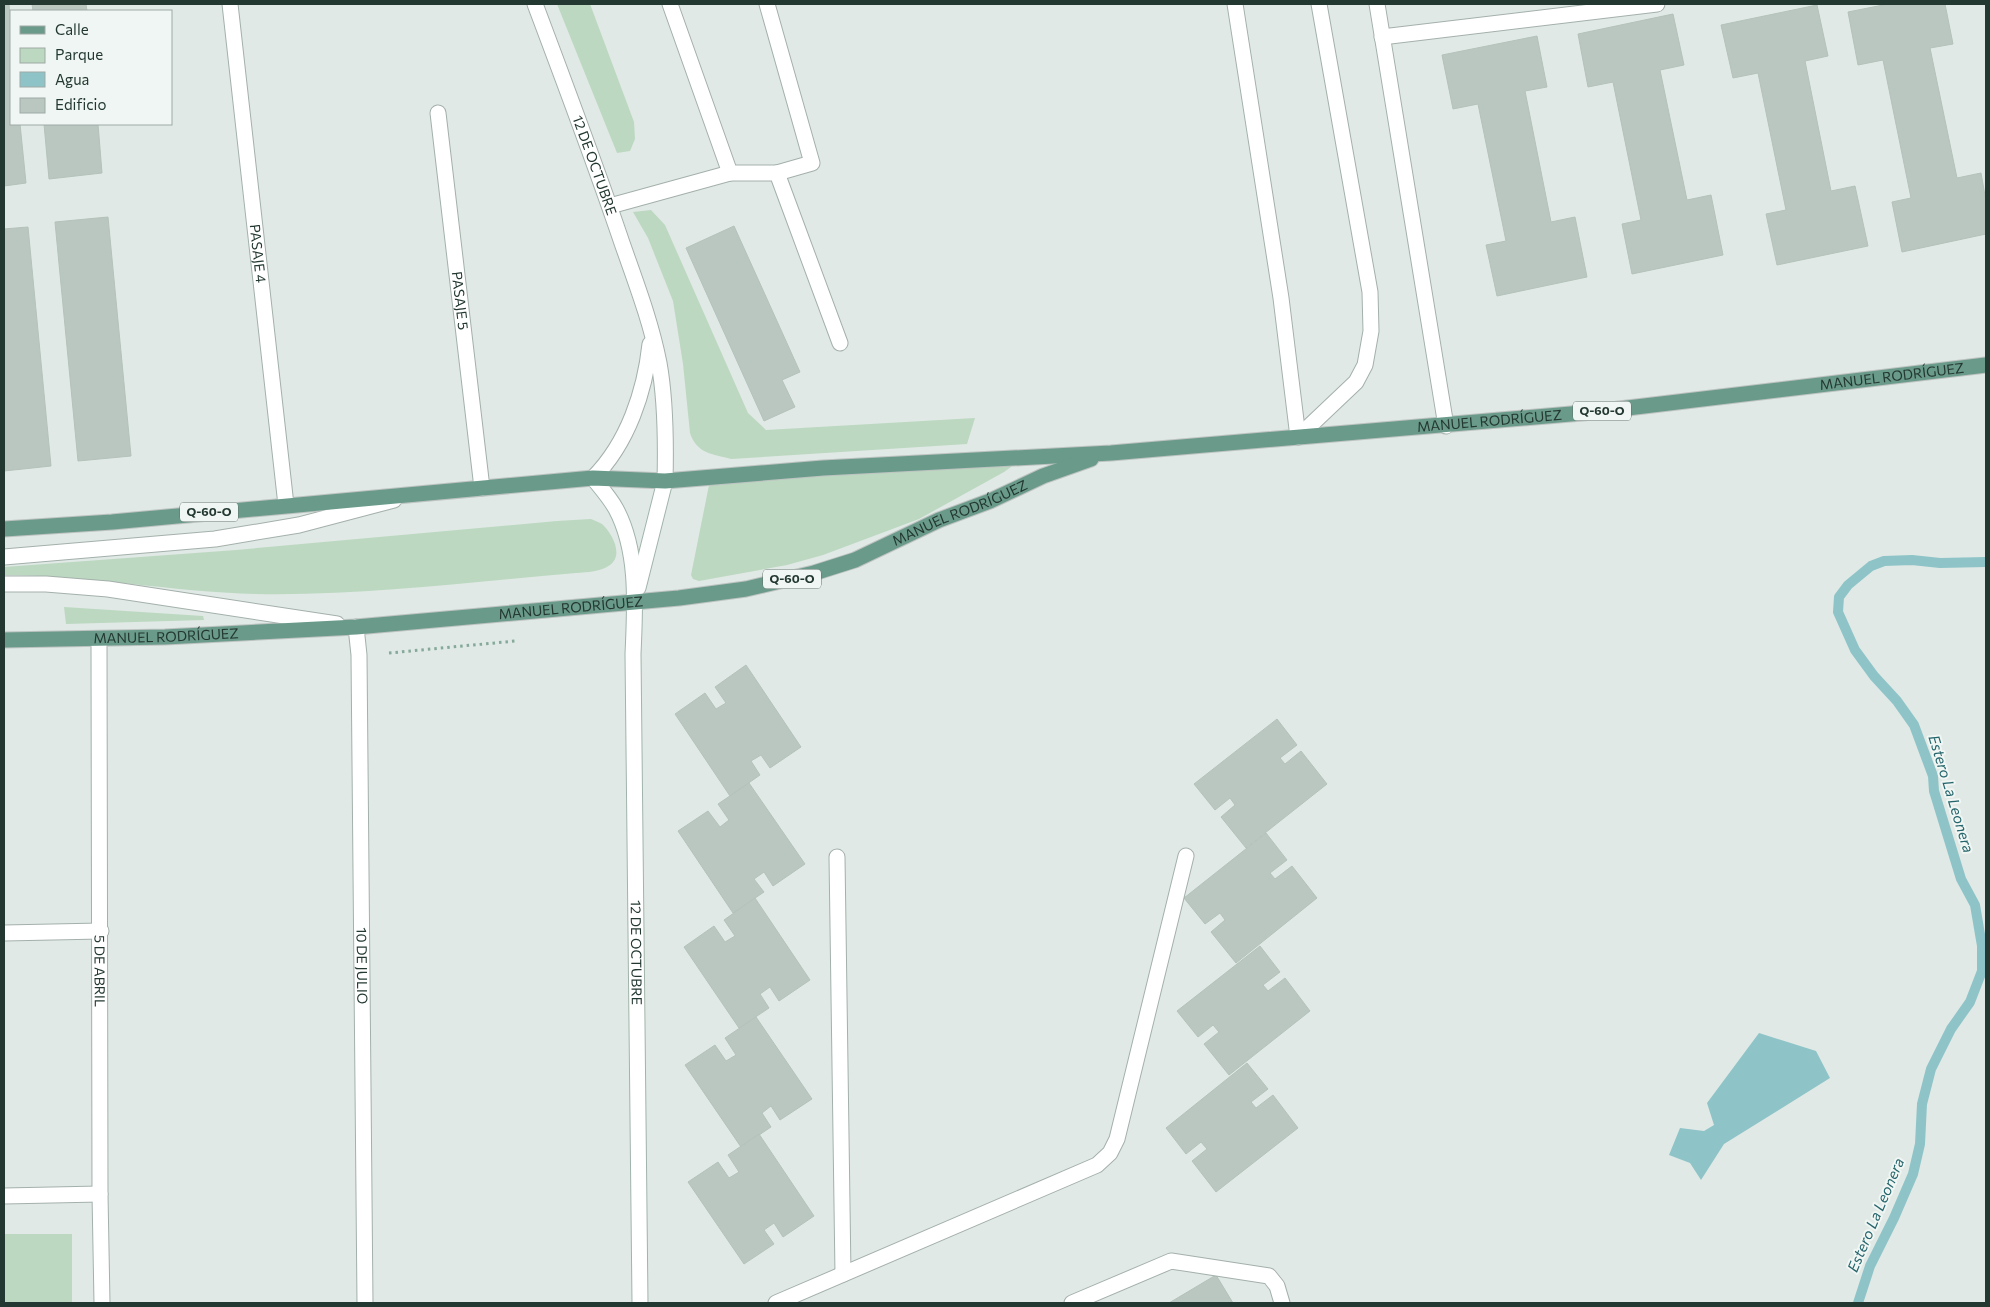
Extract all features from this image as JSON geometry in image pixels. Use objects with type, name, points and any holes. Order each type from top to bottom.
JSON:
[{"type":"main road","name":"MANUEL RODRÍGUEZ","points":[[4,529],[112,522],[593,478],[665,481],[823,468],[1112,453],[1446,426],[1594,412],[1986,365]]},
{"type":"main road","name":"MANUEL RODRÍGUEZ","points":[[4,640],[99,639],[356,628],[634,602],[738,590],[814,573],[855,560],[939,520],[990,501],[1044,476],[1112,453]]},
{"type":"street","name":"PASAJE 4","points":[[230,4],[286,505]]},
{"type":"street","name":"12 DE OCTUBRE","points":[[536,4],[610,206],[652,330],[659,365],[664,401],[665,481],[634,602]]},
{"type":"street","points":[[670,4],[730,173]]},
{"type":"street","points":[[610,206],[730,173],[777,173],[812,163],[767,4]]},
{"type":"street","points":[[1235,4],[1281,298],[1298,437]]},
{"type":"street","points":[[1298,437],[1356,382],[1365,365],[1371,331],[1370,292],[1319,4]]},
{"type":"street","points":[[1377,4],[1446,426]]},
{"type":"street","points":[[1382,37],[1657,4]]},
{"type":"street","name":"PASAJE 5","points":[[438,113],[482,488]]},
{"type":"street","points":[[777,173],[840,343]]},
{"type":"street","name":"12 DE OCTUBRE","points":[[640,1303],[632,654],[634,602],[631,554],[625,529],[615,508],[593,478],[603,468],[613,453],[630,422],[641,392],[652,330]]},
{"type":"street","points":[[4,557],[215,539],[309,522],[415,494]]},
{"type":"street","points":[[4,584],[46,584],[108,589],[356,628]]},
{"type":"street","name":"10 DE JULIO","points":[[356,628],[359,655],[365,1303]]},
{"type":"street","name":"5 DE ABRIL","points":[[99,639],[100,1194],[102,1303]]},
{"type":"street","points":[[776,1303],[1097,1165],[1110,1153],[1117,1139],[1186,856]]},
{"type":"street","points":[[837,858],[843,1274]]},
{"type":"street","points":[[4,933],[101,931]]},
{"type":"street","points":[[4,1196],[100,1194]]},
{"type":"street","points":[[1072,1303],[1171,1261],[1269,1276],[1277,1286],[1282,1303]]},
{"type":"green space","points":[[557,4],[590,4],[634,122],[635,139],[630,151],[617,153]]},
{"type":"green space","points":[[651,210],[665,225],[748,413],[766,430],[975,418],[967,444],[731,459],[701,449],[690,433],[683,364],[673,301],[648,238],[633,212]]},
{"type":"green space","points":[[1012,460],[1011,467],[1004,472],[919,519],[823,555],[787,565],[699,581],[693,579],[691,575],[709,485],[923,465]]},
{"type":"green space","points":[[591,519],[602,524],[613,538],[616,556],[610,565],[598,570],[585,572],[416,588],[296,594],[224,593],[67,578],[4,575],[4,567],[236,550]]},
{"type":"green space","points":[[64,607],[203,616],[204,620],[66,624]]},
{"type":"green space","points":[[4,1234],[72,1234],[72,1303],[4,1303]]},
{"type":"water","points":[[1759,1033],[1816,1051],[1830,1078],[1724,1144],[1701,1180],[1690,1163],[1669,1155],[1680,1128],[1704,1131],[1714,1125],[1707,1103]]},
{"type":"building","points":[[4,4],[9,4],[10,125],[20,125],[26,183],[4,186]]},
{"type":"building","points":[[32,4],[86,4],[87,10],[33,10]]},
{"type":"building","points":[[1888,4],[1945,4],[1953,44],[1930,48],[1957,178],[1981,173],[1986,201],[1986,234],[1902,252],[1892,202],[1911,198],[1883,60],[1858,65],[1848,12]]},
{"type":"building","points":[[1817,5],[1828,56],[1805,61],[1831,191],[1855,186],[1868,246],[1777,265],[1766,214],[1786,210],[1758,73],[1733,78],[1721,25]]},
{"type":"building","points":[[1673,14],[1684,65],[1660,70],[1687,200],[1711,195],[1723,255],[1632,274],[1622,224],[1641,220],[1613,82],[1588,87],[1578,34]]},
{"type":"building","points":[[1537,36],[1547,87],[1525,91],[1551,222],[1575,217],[1587,277],[1497,296],[1486,245],[1506,241],[1478,104],[1453,109],[1442,55]]},
{"type":"building","points":[[44,125],[98,125],[102,173],[49,179]]},
{"type":"building","points":[[108,217],[131,456],[78,461],[55,222]]},
{"type":"building","points":[[734,226],[800,372],[782,380],[795,407],[764,421],[686,248]]},
{"type":"building","points":[[28,227],[51,466],[4,471],[4,229]]},
{"type":"building","points":[[746,665],[801,747],[770,768],[761,755],[751,761],[760,775],[730,796],[675,714],[705,693],[716,709],[726,703],[715,687]]},
{"type":"building","points":[[1277,719],[1297,745],[1280,758],[1285,764],[1301,751],[1327,784],[1246,848],[1221,817],[1235,805],[1230,798],[1215,810],[1194,784]]},
{"type":"building","points":[[749,783],[805,864],[773,886],[764,872],[754,879],[764,892],[733,913],[678,831],[708,811],[720,827],[729,820],[718,804]]},
{"type":"building","points":[[1266,833],[1287,860],[1270,873],[1275,879],[1292,866],[1317,898],[1236,963],[1211,932],[1225,920],[1220,913],[1205,924],[1184,898]]},
{"type":"building","points":[[755,898],[810,980],[779,1001],[770,987],[760,994],[769,1008],[739,1028],[684,947],[714,926],[725,942],[735,936],[724,920]]},
{"type":"building","points":[[1260,946],[1280,972],[1263,985],[1268,991],[1285,978],[1310,1011],[1229,1075],[1204,1044],[1219,1032],[1213,1025],[1198,1037],[1177,1011]]},
{"type":"building","points":[[756,1017],[812,1099],[780,1120],[771,1106],[762,1113],[771,1127],[741,1147],[685,1065],[715,1045],[726,1061],[736,1055],[725,1038]]},
{"type":"building","points":[[1247,1063],[1268,1089],[1251,1102],[1256,1108],[1273,1095],[1298,1128],[1216,1192],[1192,1161],[1207,1149],[1201,1142],[1186,1154],[1166,1128]]},
{"type":"building","points":[[759,1134],[814,1216],[783,1237],[774,1223],[764,1230],[774,1244],[744,1264],[688,1182],[718,1162],[729,1178],[739,1172],[728,1155]]},
{"type":"building","points":[[1216,1275],[1233,1303],[1169,1303]]},
{"type":"waterway","name":"Estero La Leonera","points":[[1858,1303],[1870,1266],[1913,1174],[1920,1144],[1922,1104],[1931,1069],[1951,1029],[1970,1002],[1982,971],[1982,946],[1975,905],[1961,879],[1934,791],[1933,776],[1914,725],[1855,650],[1838,612],[1839,597],[1848,585],[1871,566],[1884,561],[1986,562]]}]
